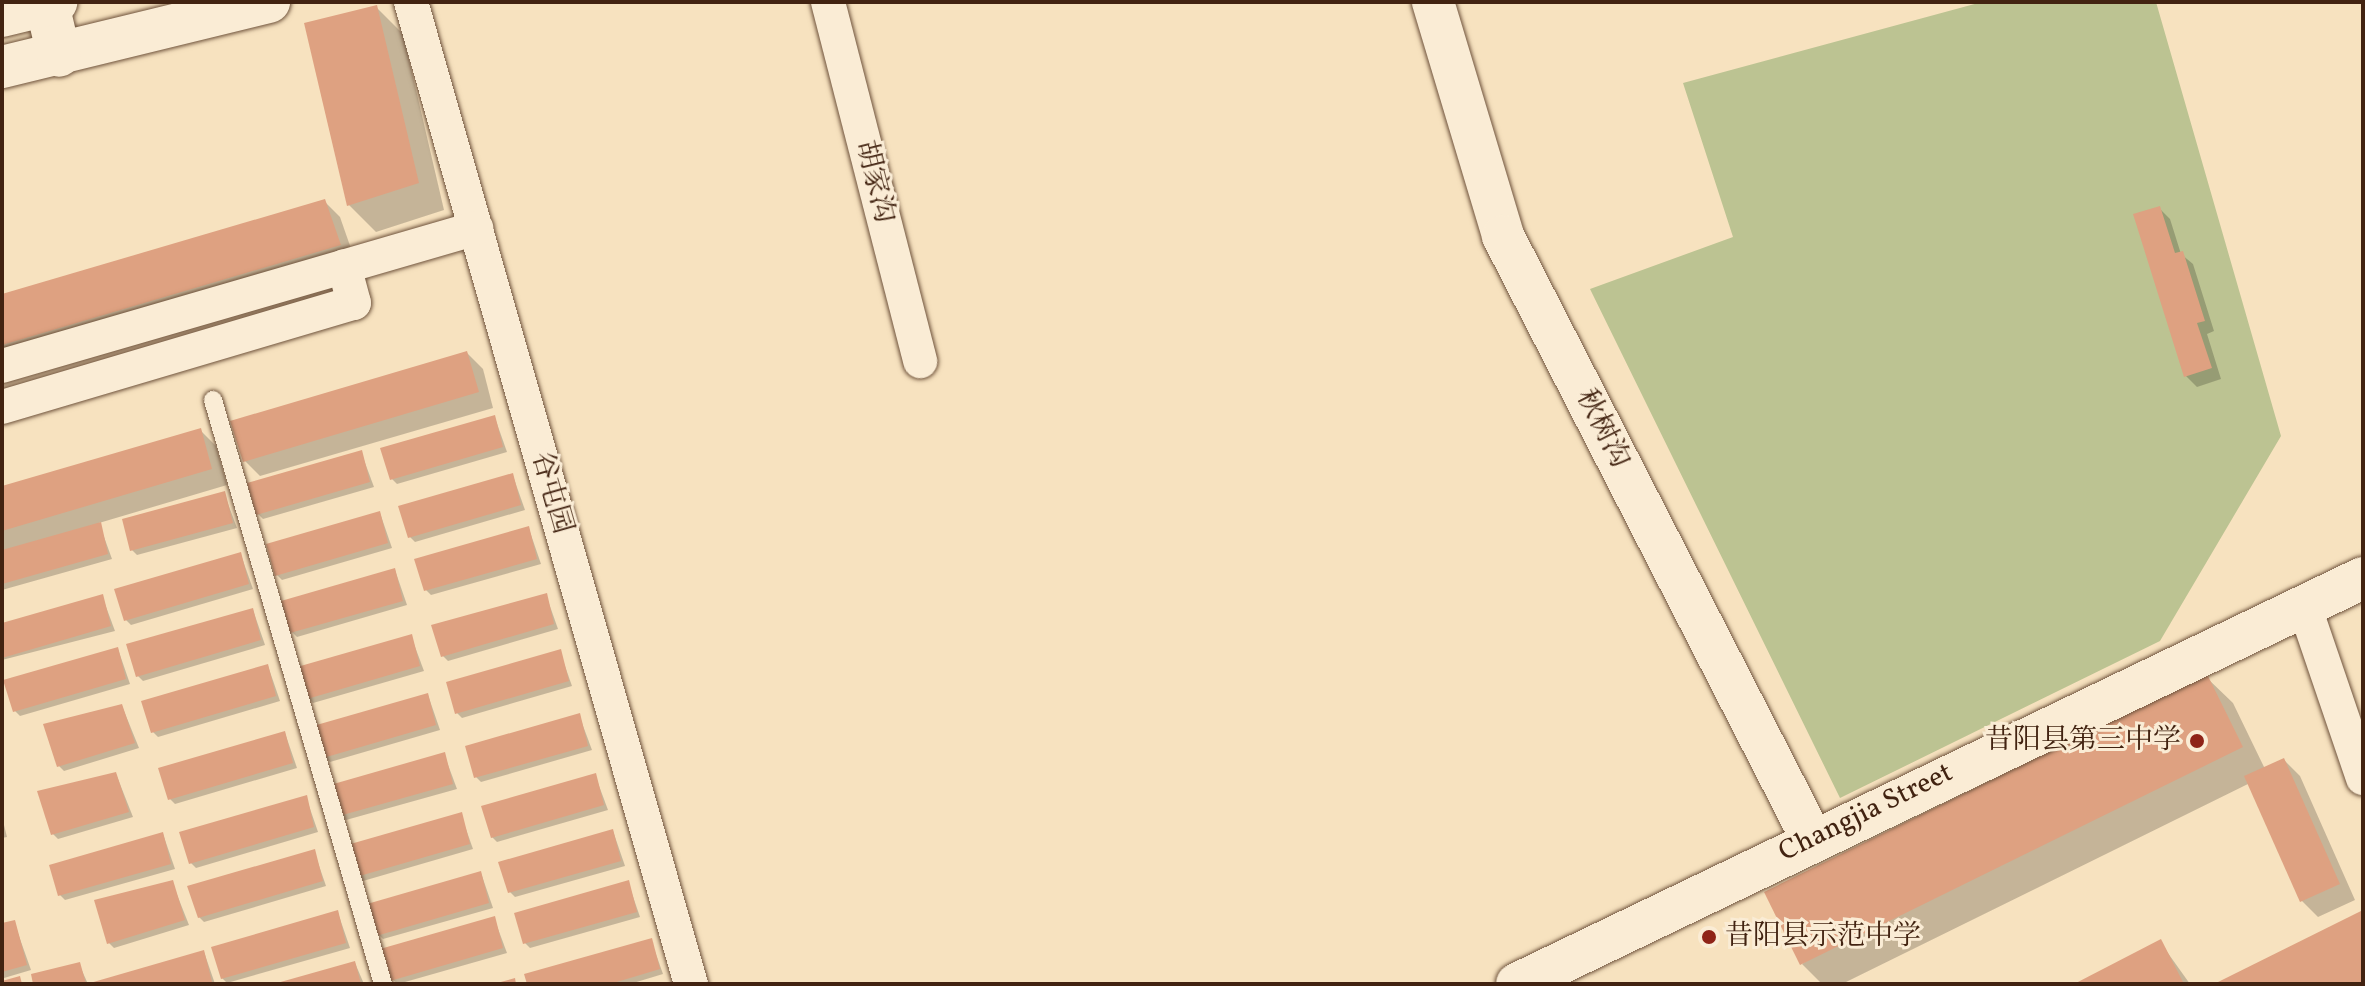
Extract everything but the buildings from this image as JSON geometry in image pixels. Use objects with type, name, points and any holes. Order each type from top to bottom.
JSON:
[{"type":"main road","points":[[2,15],[51,3],[59,55]]},
{"type":"street","points":[[2,67],[269,2]]},
{"type":"street","name":"谷屯园","points":[[411,2],[691,984]]},
{"type":"street","name":"胡家沟","points":[[828,2],[920,361]]},
{"type":"street","name":"秋树沟","points":[[1433,2],[1503,236],[1812,839]]},
{"type":"street","points":[[2,366],[476,228]]},
{"type":"street","points":[[2,407],[354,303],[344,266]]},
{"type":"street","name":"Changjia Street","points":[[1517,984],[1812,839],[2363,578]]},
{"type":"street","points":[[2304,605],[2363,778]]},
{"type":"lane","points":[[213,400],[383,984]]},
{"type":"green space","points":[[1982,2],[2156,2],[2281,436],[2160,641],[1840,798],[1590,289],[1733,237],[1683,83]]},
{"type":"place","name":"昔阳县第三中学","points":[[2197,741]]},
{"type":"place","name":"昔阳县示范中学","points":[[1709,937]]}]
